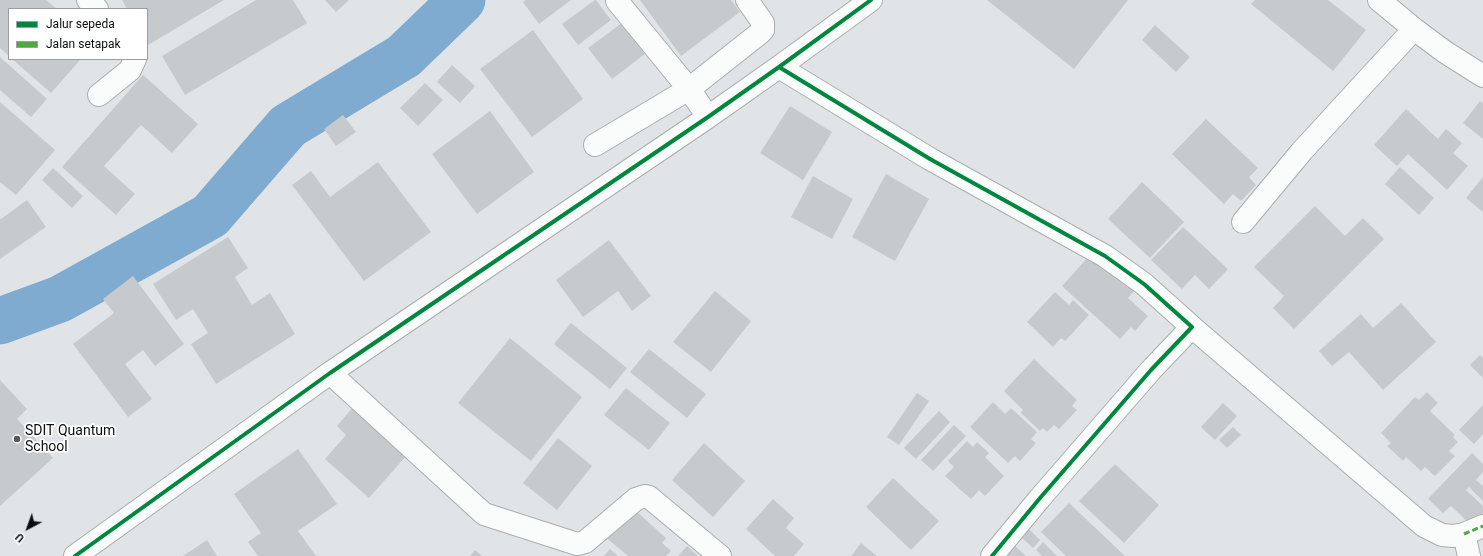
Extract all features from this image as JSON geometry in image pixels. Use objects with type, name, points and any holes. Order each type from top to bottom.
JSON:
[{"type":"street","points":[[88,0],[96,8]]},
{"type":"street","points":[[595,145],[689,89],[760,33],[763,22],[747,0]]},
{"type":"street","points":[[75,556],[330,373],[708,117],[779,68],[871,0]]},
{"type":"street","points":[[1379,0],[1414,30],[1445,52],[1482,73]]},
{"type":"street","points":[[617,1],[689,89],[708,117]]},
{"type":"street","points":[[1243,222],[1302,151],[1414,30]]},
{"type":"street","points":[[100,95],[130,70],[135,60]]},
{"type":"street","points":[[779,68],[930,159],[1105,256],[1144,284],[1424,526],[1442,535],[1453,536],[1474,530],[1469,556]]},
{"type":"street","points":[[992,556],[1040,498],[1141,382],[1192,327]]},
{"type":"street","points":[[330,373],[484,514],[577,544],[585,542],[636,499],[645,496],[649,497],[720,556]]},
{"type":"building","points":[[0,0],[46,0],[56,8],[8,8],[8,55],[0,48]]},
{"type":"building","points":[[122,0],[224,0],[148,45],[148,8],[126,8]]},
{"type":"building","points":[[256,0],[293,0],[307,23],[185,95],[162,56]]},
{"type":"building","points":[[325,0],[349,0],[336,12]]},
{"type":"building","points":[[526,0],[571,0],[539,24],[523,2]]},
{"type":"building","points":[[595,0],[611,20],[578,45],[562,24]]},
{"type":"building","points":[[640,0],[731,0],[740,12],[681,56]]},
{"type":"building","points":[[987,0],[1128,0],[1074,69]]},
{"type":"building","points":[[1255,0],[1328,0],[1366,30],[1333,71],[1251,4]]},
{"type":"building","points":[[622,23],[645,54],[612,79],[588,48]]},
{"type":"building","points":[[1155,25],[1190,57],[1176,72],[1142,40]]},
{"type":"building","points":[[533,30],[583,99],[532,137],[480,69]]},
{"type":"building","points":[[0,57],[47,99],[31,117],[0,90]]},
{"type":"building","points":[[13,60],[80,60],[51,93]]},
{"type":"building","points":[[452,65],[475,86],[460,103],[437,82]]},
{"type":"building","points":[[143,75],[198,124],[172,153],[141,125],[104,166],[135,194],[116,215],[62,167]]},
{"type":"building","points":[[425,83],[443,100],[418,126],[400,108]]},
{"type":"building","points":[[1480,101],[1483,103],[1483,139],[1463,123]]},
{"type":"building","points":[[0,102],[55,150],[16,195],[0,182]]},
{"type":"building","points":[[790,106],[832,132],[803,180],[760,153]]},
{"type":"building","points":[[1406,109],[1438,139],[1446,129],[1462,143],[1453,153],[1468,166],[1447,190],[1408,154],[1397,166],[1374,145]]},
{"type":"building","points":[[490,111],[534,172],[477,214],[432,154]]},
{"type":"building","points":[[343,115],[356,132],[336,146],[324,129]]},
{"type":"building","points":[[1206,119],[1258,168],[1249,177],[1256,185],[1241,201],[1233,194],[1224,204],[1172,154]]},
{"type":"building","points":[[378,162],[431,232],[364,281],[292,185],[311,171],[330,197]]},
{"type":"building","points":[[1400,167],[1434,198],[1419,215],[1385,184]]},
{"type":"building","points":[[53,168],[83,196],[72,208],[42,180]]},
{"type":"building","points":[[886,174],[929,199],[895,261],[852,237]]},
{"type":"building","points":[[813,176],[853,199],[832,239],[791,217]]},
{"type":"building","points":[[1483,177],[1483,212],[1466,198]]},
{"type":"building","points":[[1142,182],[1184,222],[1150,258],[1108,219]]},
{"type":"building","points":[[27,200],[46,227],[0,259],[0,218],[1,219]]},
{"type":"building","points":[[1315,206],[1345,236],[1363,218],[1384,239],[1294,329],[1273,308],[1284,296],[1254,267]]},
{"type":"building","points":[[1183,227],[1228,269],[1209,289],[1195,275],[1182,289],[1151,260]]},
{"type":"building","points":[[228,237],[248,268],[235,277],[252,305],[270,293],[295,334],[216,384],[191,344],[208,333],[193,309],[176,320],[153,284]]},
{"type":"building","points":[[609,240],[651,296],[632,311],[618,291],[583,317],[556,280]]},
{"type":"building","points":[[1092,253],[1134,291],[1128,298],[1148,316],[1135,331],[1131,327],[1120,339],[1062,286]]},
{"type":"building","points":[[133,276],[184,344],[155,366],[143,350],[125,364],[152,399],[128,417],[73,344],[114,313],[103,299]]},
{"type":"building","points":[[715,291],[751,321],[711,372],[673,342]]},
{"type":"building","points":[[1055,292],[1069,305],[1073,300],[1089,315],[1065,341],[1061,338],[1053,347],[1027,322]]},
{"type":"building","points":[[1401,303],[1436,342],[1383,390],[1349,352],[1332,366],[1319,351],[1361,314],[1373,328]]},
{"type":"building","points":[[571,323],[627,368],[610,389],[554,344]]},
{"type":"building","points":[[510,338],[582,397],[531,461],[458,403]]},
{"type":"building","points":[[649,349],[706,394],[687,418],[630,372]]},
{"type":"building","points":[[1480,355],[1483,358],[1483,378],[1470,365]]},
{"type":"building","points":[[1034,359],[1077,400],[1072,406],[1077,410],[1059,429],[1054,425],[1047,432],[1043,428],[1040,431],[1021,413],[1023,410],[1004,391]]},
{"type":"building","name":"SDIT Quantum School","points":[[0,380],[27,409],[17,419],[53,458],[0,506]]},
{"type":"building","points":[[626,388],[670,423],[649,450],[604,415]]},
{"type":"building","points":[[1427,392],[1438,403],[1430,411],[1455,435],[1453,437],[1458,442],[1449,451],[1455,456],[1435,476],[1425,467],[1421,471],[1406,457],[1403,461],[1387,446],[1391,443],[1381,433],[1415,397],[1419,400]]},
{"type":"building","points":[[917,393],[929,401],[899,445],[887,437]]},
{"type":"building","points":[[993,402],[1005,414],[1011,408],[1037,432],[1031,439],[1036,443],[1020,461],[1015,456],[1008,463],[970,427]]},
{"type":"building","points":[[1223,403],[1237,416],[1215,440],[1201,427]]},
{"type":"building","points":[[1483,405],[1483,434],[1474,444],[1459,430]]},
{"type":"building","points":[[353,407],[407,455],[369,498],[325,459],[346,435],[337,426]]},
{"type":"building","points":[[939,411],[950,422],[916,459],[904,448]]},
{"type":"building","points":[[954,425],[966,436],[933,471],[921,460]]},
{"type":"building","points":[[1233,427],[1241,435],[1227,448],[1219,440]]},
{"type":"building","points":[[558,438],[592,466],[557,510],[523,483]]},
{"type":"building","points":[[967,441],[973,447],[977,442],[989,453],[985,457],[1004,476],[985,496],[979,490],[971,499],[945,476],[954,467],[948,461]]},
{"type":"building","points":[[704,443],[745,481],[713,517],[672,480]]},
{"type":"building","points":[[298,449],[337,504],[298,531],[316,556],[258,556],[248,542],[261,533],[234,494]]},
{"type":"building","points":[[1472,453],[1483,464],[1483,472],[1476,480],[1483,486],[1483,501],[1469,487],[1466,490],[1483,506],[1483,513],[1471,525],[1451,506],[1443,513],[1428,499]]},
{"type":"building","points":[[1115,464],[1159,505],[1124,543],[1079,501]]},
{"type":"building","points":[[893,478],[939,521],[911,550],[866,507]]},
{"type":"building","points":[[773,499],[794,518],[786,528],[804,544],[794,556],[775,556],[746,529]]},
{"type":"building","points":[[1069,503],[1125,556],[1066,556],[1041,532]]},
{"type":"building","points":[[636,511],[666,538],[662,543],[671,551],[666,556],[628,556],[603,535],[621,515],[627,521]]},
{"type":"building","points":[[1029,529],[1040,540],[1033,548],[1021,537]]},
{"type":"building","points":[[207,540],[217,556],[183,556]]},
{"type":"building","points":[[1043,542],[1057,556],[1042,556],[1036,550]]},
{"type":"building","points":[[861,543],[877,556],[851,556]]},
{"type":"building","points":[[1014,545],[1026,556],[1003,556]]},
{"type":"building","points":[[687,546],[698,556],[678,556]]},
{"type":"building","points":[[610,549],[618,556],[604,556]]},
{"type":"building","points":[[475,550],[482,556],[470,556]]},
{"type":"waterway","points":[[0,321],[60,299],[210,216],[288,126],[404,56],[462,0]]},
{"type":"marked path","points":[[1464,534],[1483,526]]},
{"type":"cycle path","points":[[75,556],[330,373],[708,117],[871,0]]},
{"type":"cycle path","points":[[779,67],[930,159],[1105,256],[1144,284],[1192,327],[1151,370],[1040,498],[992,556]]},
{"type":"place","name":"SDIT Quantum School","points":[[17,439]]}]
